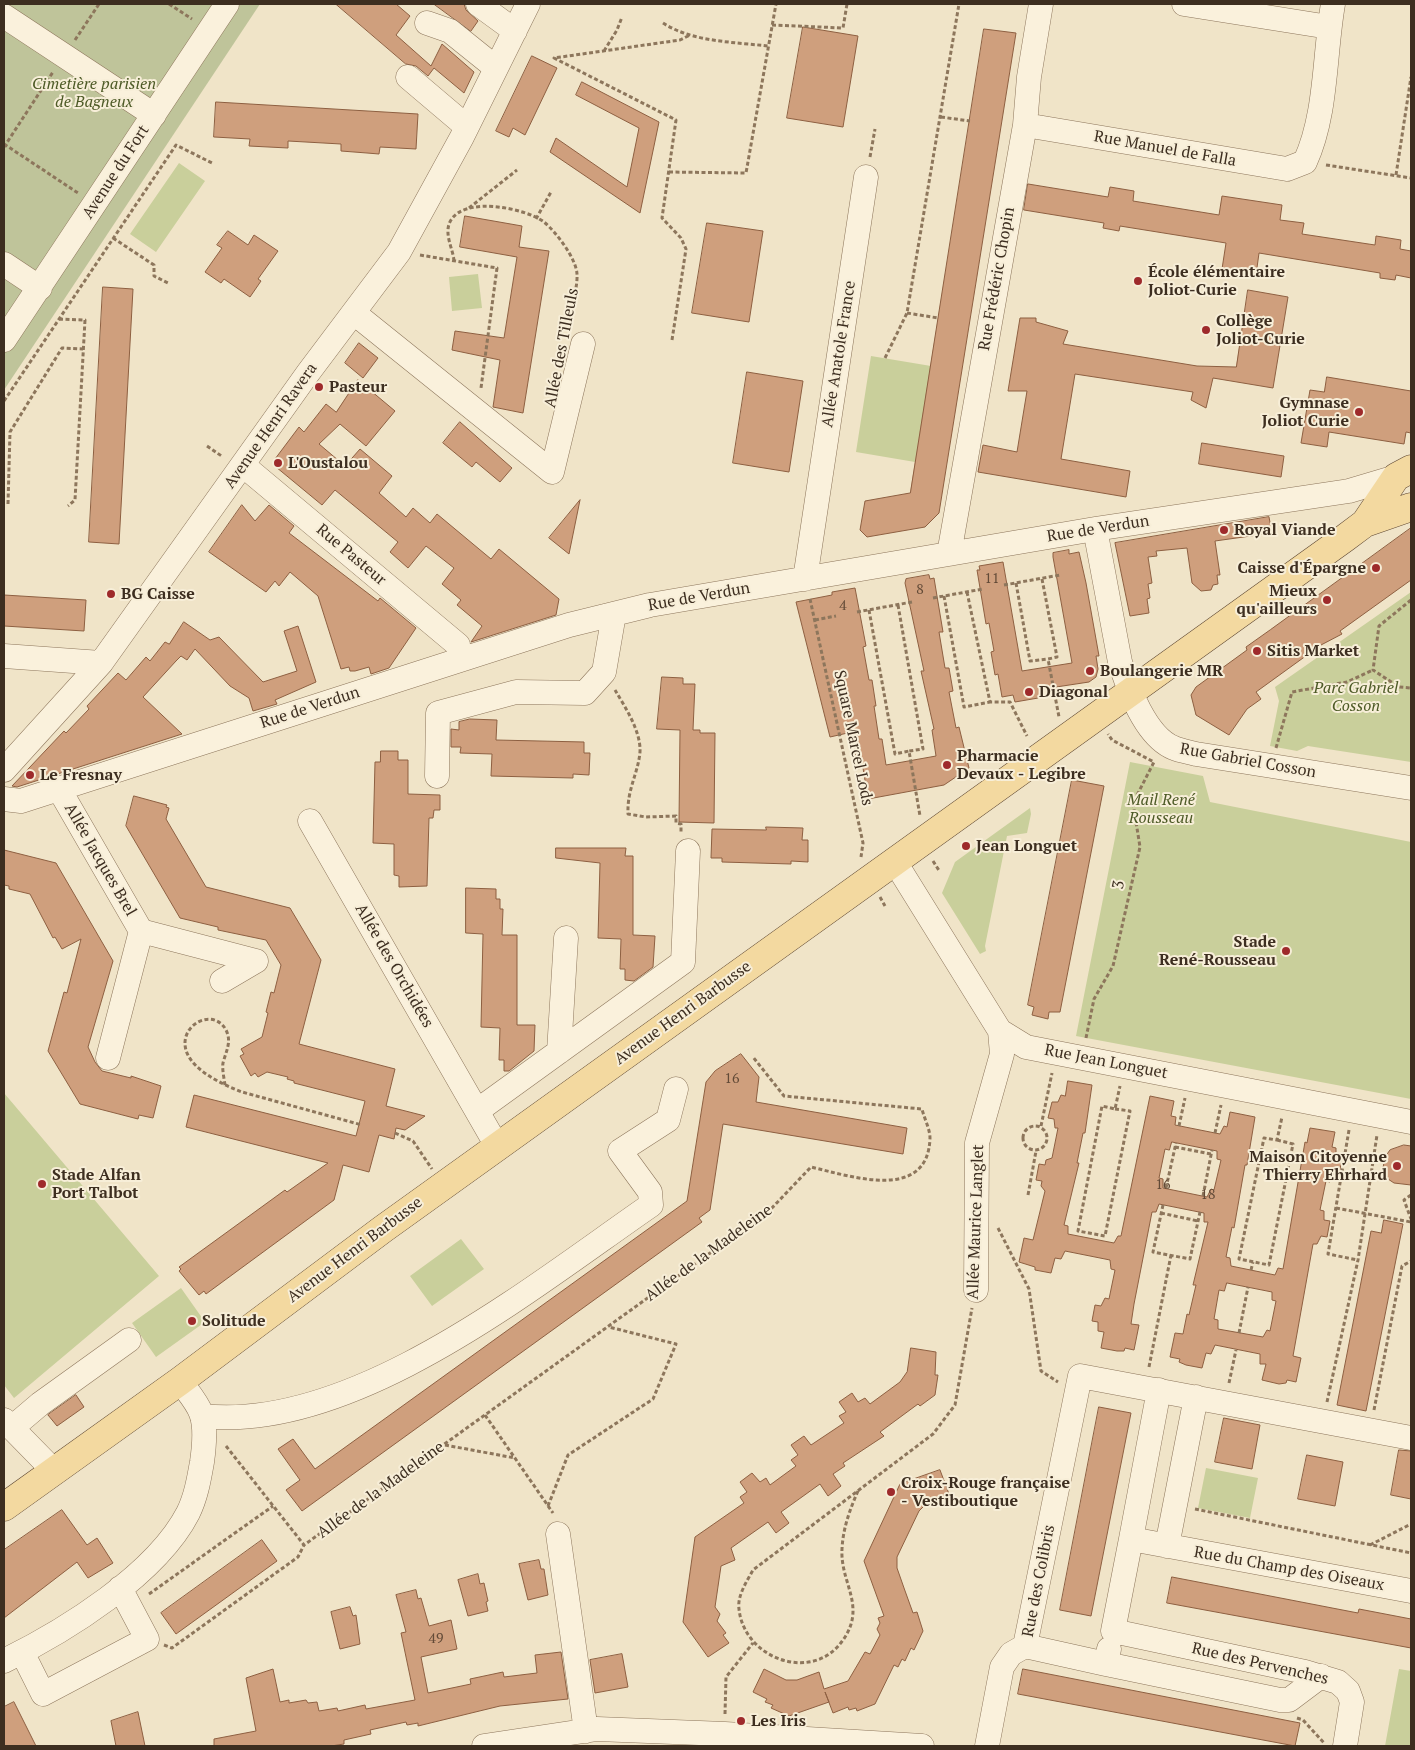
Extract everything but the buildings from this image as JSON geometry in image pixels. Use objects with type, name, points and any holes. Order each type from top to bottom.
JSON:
[{"type":"main road","name":"Avenue Henri Barbusse","points":[[1365,524],[1403,473]]},
{"type":"main road","name":"Avenue Henri Barbusse","points":[[4,1507],[180,1381],[497,1146],[1365,524],[1411,506]]},
{"type":"street","name":"Avenue du Fort","points":[[4,340],[227,4]]},
{"type":"street","points":[[478,4],[515,31]]},
{"type":"street","name":"Avenue Henri Ravera","points":[[4,770],[101,663],[235,462],[308,373],[399,252],[467,127],[528,4]]},
{"type":"street","name":"Rue Frédéric Chopin","points":[[949,554],[1025,125],[1028,76],[1041,4]]},
{"type":"street","points":[[1184,4],[1329,27]]},
{"type":"street","points":[[1305,162],[1314,137],[1325,74],[1333,4]]},
{"type":"street","points":[[4,16],[154,115]]},
{"type":"street","points":[[427,23],[450,31],[496,68]]},
{"type":"street","points":[[408,78],[467,127]]},
{"type":"street","name":"Rue Manuel de Falla","points":[[1025,125],[1287,169],[1305,162]]},
{"type":"street","name":"Allée Anatole France","points":[[805,578],[866,177]]},
{"type":"street","points":[[4,264],[40,288]]},
{"type":"street","name":"Allée des Tilleuls","points":[[354,312],[552,472],[574,340]]},
{"type":"street","name":"Rue Pasteur","points":[[235,462],[458,645]]},
{"type":"street","name":"Rue de Verdun","points":[[4,799],[21,801],[561,628],[650,605],[1095,529],[1349,491],[1403,473]]},
{"type":"street","name":"Rue Gabriel Cosson","points":[[1095,529],[1120,662],[1143,716],[1156,736],[1173,748],[1196,754],[1411,788]]},
{"type":"street","points":[[437,776],[438,713],[516,692],[586,693],[604,672],[614,614]]},
{"type":"street","points":[[4,656],[101,663]]},
{"type":"street","name":"Allée Jacques Brel","points":[[60,789],[141,931],[108,1058]]},
{"type":"street","name":"Allée des Orchidées","points":[[310,821],[497,1146]]},
{"type":"street","points":[[477,1111],[683,962],[688,852]]},
{"type":"street","name":"Rue Jean Longuet","points":[[895,862],[1000,1031],[1026,1047],[1411,1122]]},
{"type":"street","name":"Allée Jacques Brel","points":[[141,931],[256,961],[222,981]]},
{"type":"street","points":[[559,1052],[566,938]]},
{"type":"street","name":"Allée Maurice Langlet","points":[[976,1290],[977,1143],[1002,1054],[1000,1031]]},
{"type":"street","points":[[202,1416],[218,1418],[265,1414],[320,1403],[382,1377],[478,1324],[651,1205],[650,1192],[620,1151],[668,1120],[676,1089]]},
{"type":"street","points":[[54,1471],[8,1423],[40,1404],[129,1340]]},
{"type":"street","points":[[125,1598],[147,1639],[43,1694],[13,1656],[125,1598],[130,1582],[169,1541],[188,1513],[199,1484],[203,1449],[202,1416],[180,1381]]},
{"type":"street","points":[[1079,1383],[1152,1389],[1411,1438]]},
{"type":"street","name":"Rue des Colibris","points":[[987,1746],[1002,1668],[1011,1654],[1026,1646],[1079,1383]]},
{"type":"street","points":[[1106,1664],[1131,1539],[1152,1389]]},
{"type":"street","points":[[1167,1546],[1196,1397]]},
{"type":"street","points":[[558,1528],[586,1731]]},
{"type":"street","name":"Rue du Champ des Oiseaux","points":[[1131,1539],[1411,1591]]},
{"type":"street","name":"Rue des Pervenches","points":[[1113,1631],[1321,1676],[1338,1682],[1348,1691],[1352,1702],[1346,1746]]},
{"type":"street","points":[[1026,1646],[1277,1700],[1289,1700],[1321,1676]]},
{"type":"street","points":[[484,1746],[608,1729],[922,1746]]},
{"type":"path","points":[[95,204],[4,145],[99,4]]},
{"type":"path","points":[[169,4],[209,30]]},
{"type":"path","points":[[669,172],[746,173],[776,4]]},
{"type":"path","points":[[772,25],[843,28],[847,4]]},
{"type":"path","points":[[885,358],[907,312],[942,117],[959,4]]},
{"type":"path","points":[[604,51],[617,30],[622,17]]},
{"type":"path","points":[[663,23],[674,30],[690,35],[768,46]]},
{"type":"path","points":[[672,340],[686,249],[681,238],[662,218],[676,120],[554,58],[680,40],[690,35]]},
{"type":"path","points":[[1396,175],[1411,77]]},
{"type":"path","points":[[942,117],[970,121]]},
{"type":"path","points":[[866,177],[875,129]]},
{"type":"path","points":[[4,402],[176,145],[212,163]]},
{"type":"path","points":[[1305,162],[1411,178]]},
{"type":"path","points":[[454,261],[448,236],[450,222],[456,215],[517,170]]},
{"type":"path","points":[[536,219],[550,192]]},
{"type":"path","name":"Allée des Tilleuls","points":[[468,208],[488,206],[513,209],[544,222],[567,248],[577,274],[574,340]]},
{"type":"path","points":[[113,238],[154,265],[154,276],[168,283]]},
{"type":"path","points":[[399,252],[496,268],[478,412]]},
{"type":"path","points":[[907,312],[938,318]]},
{"type":"path","points":[[59,319],[85,320],[75,500],[68,506]]},
{"type":"path","points":[[8,504],[10,432],[62,348],[83,348]]},
{"type":"path","points":[[207,446],[235,462]]},
{"type":"path","points":[[1004,586],[1060,575]]},
{"type":"path","name":"Square Marcel Lods","points":[[805,578],[862,843],[860,863]]},
{"type":"path","points":[[1016,583],[1030,662],[1048,659],[1057,657],[1042,578]]},
{"type":"path","points":[[933,598],[983,589]]},
{"type":"path","points":[[967,592],[990,702]]},
{"type":"path","points":[[944,596],[964,707],[990,702],[1010,702],[1027,736]]},
{"type":"path","points":[[1373,670],[1379,626],[1411,600]]},
{"type":"path","points":[[857,612],[912,602]]},
{"type":"path","points":[[869,610],[895,754],[923,748],[898,604]]},
{"type":"path","points":[[815,620],[836,616]]},
{"type":"path","points":[[1048,659],[1058,714],[1070,735]]},
{"type":"path","points":[[1373,670],[1399,687],[1411,688]]},
{"type":"path","points":[[1273,767],[1292,692],[1347,682],[1373,670]]},
{"type":"path","points":[[604,672],[625,706],[637,737],[640,752],[627,798],[628,814],[646,817],[676,816],[676,823],[681,824],[681,851],[688,852]]},
{"type":"path","name":"3","points":[[1082,1058],[1094,999],[1113,966],[1140,847],[1133,803],[1154,762],[1112,740]]},
{"type":"path","points":[[909,751],[921,819]]},
{"type":"path","points":[[225,1085],[223,1064],[229,1039],[225,1028],[218,1021],[207,1019],[196,1022],[187,1030],[185,1042],[187,1054],[200,1068],[225,1085],[242,1092],[362,1125]]},
{"type":"path","name":"Allée de la Madeleine","points":[[147,1639],[172,1648],[298,1557],[304,1545],[770,1210],[812,1167],[877,1182],[910,1176],[926,1161],[930,1137],[922,1109],[784,1096],[753,1057]]},
{"type":"path","points":[[1040,1126],[1052,1072]]},
{"type":"path","points":[[1115,1109],[1120,1085]]},
{"type":"path","points":[[1179,1126],[1185,1098]]},
{"type":"path","points":[[1215,1133],[1221,1105]]},
{"type":"path","points":[[1102,1106],[1115,1109],[1130,1111],[1105,1236],[1078,1231],[1102,1106]]},
{"type":"path","points":[[1278,1140],[1282,1117]]},
{"type":"path","points":[[1033,1125],[1040,1126],[1048,1135],[1048,1140],[1042,1149],[1036,1151],[1029,1149],[1023,1143],[1022,1136],[1026,1129],[1033,1125]]},
{"type":"path","points":[[1349,1129],[1328,1254],[1358,1260]]},
{"type":"path","points":[[395,1134],[413,1141],[442,1186]]},
{"type":"path","points":[[1322,1421],[1358,1260],[1378,1135]]},
{"type":"path","points":[[1264,1138],[1278,1140],[1293,1144],[1269,1265],[1239,1259],[1264,1138]]},
{"type":"path","points":[[1166,1188],[1175,1145],[1212,1152],[1203,1196]]},
{"type":"path","points":[[1028,1195],[1036,1151]]},
{"type":"path","points":[[1336,1208],[1411,1220],[1404,1200],[1411,1195]]},
{"type":"path","points":[[1163,1205],[1153,1252],[1190,1259],[1200,1212]]},
{"type":"path","points":[[1161,1213],[1198,1221]]},
{"type":"path","points":[[997,1226],[1016,1259],[1028,1289],[1041,1371],[1052,1379],[1079,1383]]},
{"type":"path","points":[[1152,1389],[1171,1255]]},
{"type":"path","points":[[1370,1430],[1402,1266],[1411,1261]]},
{"type":"path","points":[[1251,1270],[1253,1262]]},
{"type":"path","points":[[1239,1333],[1248,1287]]},
{"type":"path","name":"Allée Maurice Langlet","points":[[753,1643],[738,1608],[743,1587],[753,1570],[933,1434],[955,1405],[976,1290]]},
{"type":"path","points":[[548,1506],[568,1455],[653,1399],[676,1344],[609,1327]]},
{"type":"path","points":[[1226,1403],[1236,1350]]},
{"type":"path","name":"Allée de la Madeleine","points":[[202,1416],[304,1545]]},
{"type":"path","points":[[485,1416],[548,1506],[558,1528]]},
{"type":"path","points":[[444,1445],[515,1458]]},
{"type":"path","points":[[725,1734],[726,1678],[753,1643],[779,1660],[796,1663],[815,1661],[830,1653],[843,1640],[852,1624],[854,1604],[842,1550],[844,1528],[858,1491]]},
{"type":"path","points":[[1175,1505],[1411,1554]]},
{"type":"path","points":[[125,1598],[273,1506]]},
{"type":"path","points":[[1370,1545],[1411,1524]]},
{"type":"path","points":[[1277,1700],[1277,1706],[1290,1716],[1302,1720],[1327,1746]]},
{"type":"green space","name":"Cimetière parisien de Bagneux","points":[[4,4],[260,4],[4,390]]},
{"type":"green space","points":[[179,163],[205,181],[156,252],[130,234]]},
{"type":"green space","points":[[478,274],[482,308],[452,311],[449,277]]},
{"type":"green space","points":[[871,356],[931,366],[915,462],[856,452]]},
{"type":"green space","name":"Parc Gabriel Cosson","points":[[1411,592],[1411,762],[1308,746],[1297,751],[1270,746],[1279,701],[1275,687]]},
{"type":"green space","name":"Stade René-Rousseau","points":[[1130,762],[1203,776],[1210,802],[1411,842],[1411,1099],[1076,1036]]},
{"type":"green space","points":[[1030,808],[1031,814],[1027,833],[1007,836],[985,946],[986,951],[980,954],[942,893],[955,862]]},
{"type":"green space","name":"Stade Alfan Port Talbot","points":[[4,1093],[159,1276],[14,1398],[4,1385]]},
{"type":"green space","points":[[461,1239],[484,1269],[432,1306],[410,1276]]},
{"type":"green space","points":[[181,1288],[205,1322],[156,1357],[132,1323]]},
{"type":"green space","points":[[1206,1468],[1258,1478],[1250,1518],[1198,1508]]},
{"type":"green space","points":[[1399,1669],[1411,1671],[1411,1746],[1385,1746]]},
{"type":"place","name":"École élémentaire Joliot-Curie","points":[[1138,281]]},
{"type":"place","name":"Collège Joliot-Curie","points":[[1206,330]]},
{"type":"place","name":"Pasteur","points":[[319,387]]},
{"type":"place","name":"Gymnase Joliot Curie","points":[[1359,412]]},
{"type":"place","name":"L'Oustalou","points":[[278,463]]},
{"type":"place","name":"Royal Viande","points":[[1224,530]]},
{"type":"place","name":"Caisse d'Épargne","points":[[1376,568]]},
{"type":"place","name":"BG Caisse","points":[[111,594]]},
{"type":"place","name":"Mieux qu'ailleurs","points":[[1327,600]]},
{"type":"place","name":"Sitis Market","points":[[1257,651]]},
{"type":"place","name":"Boulangerie MR","points":[[1090,671]]},
{"type":"place","name":"Diagonal","points":[[1029,692]]},
{"type":"place","name":"Pharmacie Devaux - Legibre","points":[[947,765]]},
{"type":"place","name":"Le Fresnay","points":[[30,775]]},
{"type":"place","name":"Jean Longuet","points":[[966,846]]},
{"type":"place","name":"Stade René-Rousseau","points":[[1286,951]]},
{"type":"place","name":"Maison Citoyenne Thierry Ehrhard","points":[[1397,1166]]},
{"type":"place","name":"Stade Alfan Port Talbot","points":[[42,1184]]},
{"type":"place","name":"Solitude","points":[[192,1321]]},
{"type":"place","name":"Croix-Rouge française - Vestiboutique","points":[[891,1492]]},
{"type":"place","name":"Les Iris","points":[[741,1721]]},
{"type":"park label","name":"Mail René Rousseau","points":[[1161,809]]}]
